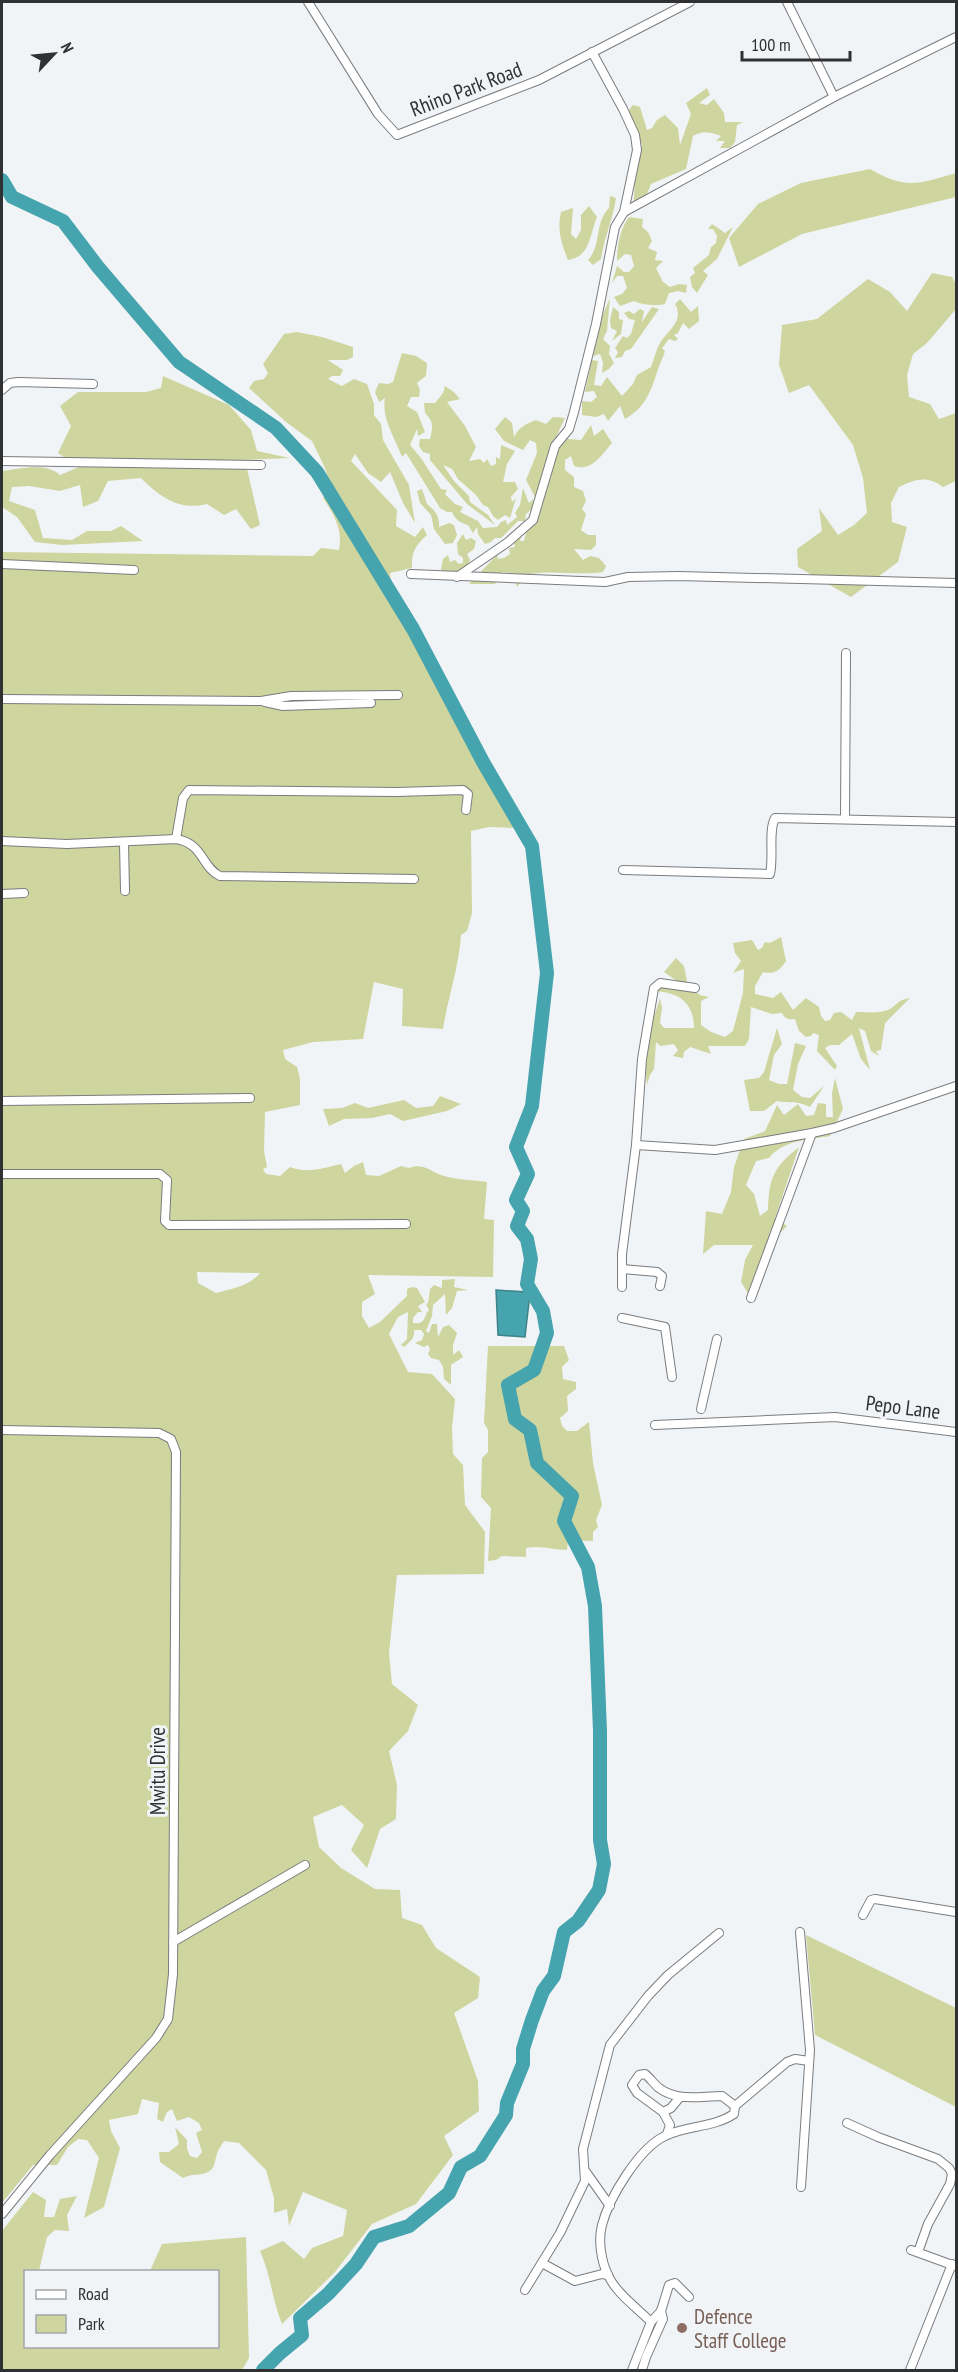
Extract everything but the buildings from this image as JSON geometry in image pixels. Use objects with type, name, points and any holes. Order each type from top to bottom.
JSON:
[{"type":"street","name":"Rhino Park Road","points":[[308,2],[378,114],[397,135],[539,80],[686,2]]},
{"type":"street","points":[[787,2],[834,97]]},
{"type":"street","points":[[624,212],[834,97],[957,37]]},
{"type":"street","points":[[457,577],[508,542],[533,520],[555,446],[569,429],[574,412],[596,324],[615,227],[624,212],[637,150],[634,135],[592,52]]},
{"type":"street","points":[[2,390],[10,383],[18,382],[93,384]]},
{"type":"street","points":[[2,461],[261,465]]},
{"type":"street","points":[[2,564],[134,570]]},
{"type":"street","points":[[411,574],[604,582],[628,577],[679,576],[957,583]]},
{"type":"street","points":[[845,819],[846,653]]},
{"type":"street","points":[[2,699],[261,701],[291,696],[398,695]]},
{"type":"street","points":[[261,701],[283,706],[370,703]]},
{"type":"street","points":[[176,839],[183,798],[189,790],[387,792],[464,790],[468,795],[466,810]]},
{"type":"street","points":[[623,870],[770,874],[774,860],[771,825],[775,818],[957,822]]},
{"type":"street","points":[[2,841],[67,844],[176,839],[184,840],[197,849],[215,873],[220,876],[414,879]]},
{"type":"street","points":[[124,843],[125,891]]},
{"type":"street","points":[[2,894],[24,893]]},
{"type":"street","points":[[622,1287],[622,1254],[636,1145],[642,1059],[654,988],[660,983],[695,988]]},
{"type":"street","points":[[636,1145],[715,1150],[812,1133],[834,1128],[957,1086]]},
{"type":"street","points":[[2,1101],[250,1098]]},
{"type":"street","points":[[751,1298],[812,1133]]},
{"type":"street","points":[[2,1174],[160,1174],[167,1180],[165,1221],[169,1225],[406,1224]]},
{"type":"street","points":[[622,1269],[657,1272],[662,1276],[660,1286]]},
{"type":"street","points":[[622,1318],[665,1327],[672,1377]]},
{"type":"street","points":[[701,1409],[717,1339]]},
{"type":"street","name":"Pepo Lane","points":[[655,1425],[844,1418],[957,1432]]},
{"type":"street","name":"Mwitu Drive","points":[[2,1430],[159,1433],[168,1436],[175,1444],[173,1942],[168,2019],[156,2038],[50,2155],[2,2214]]},
{"type":"street","points":[[173,1942],[305,1865]]},
{"type":"street","points":[[862,1915],[871,1900],[875,1899],[957,1912]]},
{"type":"street","points":[[800,1932],[810,2050],[801,2187]]},
{"type":"street","points":[[525,2290],[542,2263],[585,2181],[583,2158],[585,2141],[609,2045],[648,1996],[677,1967],[719,1933]]},
{"type":"street","points":[[651,2322],[618,2289],[608,2275],[602,2258],[601,2234],[610,2206],[637,2161],[656,2141],[667,2134],[724,2121],[735,2114],[735,2106],[787,2062],[795,2059],[809,2061]]},
{"type":"street","points":[[667,2134],[670,2125],[663,2112],[637,2093],[632,2085],[639,2075],[645,2074],[659,2088],[680,2097],[722,2096],[735,2106]]},
{"type":"street","points":[[648,2100],[659,2088]]},
{"type":"street","points":[[663,2112],[671,2108],[680,2097]]},
{"type":"street","points":[[847,2123],[938,2159],[949,2168],[952,2174],[950,2184],[915,2251],[954,2265],[910,2370]]},
{"type":"street","points":[[586,2172],[610,2206]]},
{"type":"street","points":[[542,2263],[575,2281],[602,2274],[608,2275]]},
{"type":"street","points":[[632,2370],[651,2322],[661,2311],[669,2285],[675,2283],[689,2297]]},
{"type":"street","points":[[642,2370],[663,2319],[661,2311]]},
{"type":"green space","points":[[707,88],[710,95],[699,103],[707,105],[714,99],[724,113],[725,122],[743,122],[737,125],[735,142],[730,148],[720,148],[725,141],[716,141],[721,136],[707,132],[693,136],[686,169],[651,184],[642,207],[633,213],[635,181],[642,145],[628,111],[633,105],[640,107],[647,130],[665,115],[678,128],[680,145],[691,114],[686,103]]},
{"type":"green space","points":[[870,169],[894,180],[912,183],[956,173],[956,197],[802,234],[739,267],[729,238],[758,204],[801,183]]},
{"type":"green space","points":[[610,196],[616,198],[613,213],[601,259],[593,265],[588,260],[595,248],[601,220],[609,208]]},
{"type":"green space","points":[[589,206],[597,217],[588,244],[576,258],[568,260],[560,236],[561,212],[573,208],[571,234],[576,239],[581,230],[581,215]]},
{"type":"green space","points":[[629,217],[643,219],[642,227],[648,232],[652,241],[648,248],[657,252],[655,260],[663,261],[656,268],[663,282],[670,287],[679,284],[687,285],[686,293],[678,291],[669,293],[665,304],[649,305],[634,301],[620,306],[614,297],[622,294],[627,288],[623,276],[617,276],[612,283],[617,266],[624,272],[629,272],[634,266],[631,255],[625,254],[617,261],[623,227]]},
{"type":"green space","points":[[712,224],[725,233],[733,227],[717,259],[703,271],[708,275],[697,293],[692,287],[690,277],[695,273],[693,268],[709,255],[711,247],[716,243],[717,236],[713,229],[708,229]]},
{"type":"green space","points":[[932,273],[952,277],[956,284],[956,309],[927,343],[913,354],[907,375],[909,397],[930,404],[939,419],[956,413],[956,481],[943,487],[932,481],[921,480],[899,487],[891,503],[892,522],[907,527],[898,562],[851,597],[798,567],[797,549],[822,531],[819,508],[838,535],[867,513],[863,478],[853,445],[809,385],[789,393],[779,365],[782,325],[817,319],[868,279],[890,292],[907,311]]},
{"type":"green space","points":[[610,298],[607,331],[603,339],[610,346],[609,354],[614,363],[602,373],[603,363],[600,354],[593,356],[603,314]]},
{"type":"green space","points":[[680,299],[691,312],[698,306],[699,321],[689,329],[683,323],[678,333],[674,335],[678,339],[675,341],[669,339],[662,348],[665,351],[664,354],[643,404],[625,419],[620,406],[608,421],[604,414],[596,417],[582,415],[582,401],[591,402],[597,397],[594,391],[585,392],[592,360],[598,361],[594,385],[601,386],[607,377],[622,396],[633,384],[637,375],[651,367],[660,343],[676,321],[678,310],[675,304]]},
{"type":"green space","points":[[613,307],[619,312],[619,319],[623,320],[621,334],[612,341],[617,331],[611,328]]},
{"type":"green space","points":[[652,307],[659,309],[631,349],[625,351],[622,357],[615,358],[618,352],[615,348],[623,336],[627,338],[631,334],[635,320],[629,319],[624,313],[629,311],[634,314],[640,309],[644,311],[642,322]]},
{"type":"green space","points":[[297,332],[353,347],[353,357],[347,360],[328,360],[343,370],[340,376],[332,376],[328,379],[342,386],[354,379],[367,384],[374,404],[374,415],[381,424],[383,440],[409,485],[415,523],[403,503],[390,472],[381,482],[368,473],[355,454],[351,461],[397,510],[396,526],[415,537],[423,527],[427,535],[415,549],[412,568],[390,573],[391,581],[381,578],[518,828],[489,827],[471,831],[472,913],[467,931],[461,935],[443,1029],[402,1026],[403,989],[374,982],[363,1039],[313,1042],[283,1050],[285,1059],[297,1067],[300,1079],[300,1105],[265,1112],[264,1151],[267,1167],[263,1169],[266,1174],[280,1176],[290,1167],[309,1170],[341,1164],[345,1173],[363,1162],[366,1175],[379,1176],[401,1166],[409,1168],[419,1166],[449,1177],[487,1182],[484,1219],[494,1220],[493,1277],[368,1275],[375,1294],[362,1302],[362,1316],[369,1328],[380,1322],[407,1296],[407,1289],[412,1287],[417,1288],[425,1302],[418,1306],[422,1312],[418,1312],[413,1318],[413,1323],[422,1322],[429,1310],[426,1304],[430,1289],[434,1285],[442,1288],[442,1280],[455,1279],[454,1287],[468,1290],[457,1291],[452,1308],[446,1315],[445,1294],[433,1305],[432,1316],[426,1331],[429,1333],[432,1324],[437,1324],[438,1337],[443,1327],[449,1325],[457,1333],[453,1355],[459,1350],[463,1357],[451,1365],[451,1385],[444,1379],[443,1367],[439,1360],[431,1358],[428,1354],[430,1349],[428,1345],[424,1347],[415,1343],[422,1340],[424,1334],[421,1330],[414,1330],[412,1340],[404,1347],[401,1345],[407,1339],[408,1312],[398,1317],[389,1334],[408,1372],[432,1374],[455,1399],[452,1428],[453,1454],[463,1465],[465,1505],[485,1532],[484,1574],[397,1575],[389,1653],[392,1684],[418,1705],[408,1731],[389,1751],[397,1785],[396,1819],[380,1829],[367,1868],[351,1850],[364,1825],[342,1805],[313,1817],[319,1847],[341,1868],[375,1889],[400,1890],[402,1918],[422,1925],[436,1948],[480,1977],[478,1998],[454,2013],[478,2081],[479,2111],[444,2136],[453,2155],[416,2204],[372,2224],[335,2272],[282,2324],[260,2251],[283,2241],[304,2259],[312,2248],[343,2236],[347,2210],[303,2192],[289,2226],[287,2209],[274,2213],[274,2198],[266,2170],[239,2143],[224,2141],[218,2150],[212,2169],[203,2174],[183,2178],[160,2162],[159,2152],[169,2152],[179,2144],[175,2127],[187,2140],[190,2156],[197,2158],[202,2152],[196,2133],[202,2130],[199,2123],[189,2117],[177,2121],[172,2109],[167,2112],[163,2122],[157,2119],[159,2103],[142,2099],[138,2114],[109,2120],[111,2131],[120,2148],[104,2207],[84,2218],[99,2158],[87,2140],[78,2139],[68,2147],[57,2165],[33,2165],[2,2203],[2,552],[313,556],[321,548],[339,550],[339,529],[323,498],[330,484],[312,441],[286,422],[249,388],[254,381],[264,379],[268,373],[263,364],[284,334]],"holes":[[[197,1272],[260,1273],[246,1284],[216,1293],[198,1283]]]},
{"type":"green space","points":[[402,353],[416,356],[427,363],[426,376],[417,383],[420,390],[419,397],[411,397],[407,406],[417,412],[425,432],[418,436],[417,429],[410,445],[441,489],[447,490],[445,494],[455,504],[463,507],[460,512],[478,521],[483,528],[497,527],[506,520],[507,525],[517,517],[515,513],[520,505],[523,488],[529,503],[533,499],[532,508],[535,497],[526,480],[537,453],[536,443],[530,440],[523,450],[504,441],[495,429],[505,417],[512,423],[514,437],[526,424],[536,420],[546,424],[553,417],[565,418],[557,435],[569,439],[581,440],[591,425],[594,436],[603,429],[612,443],[600,458],[591,465],[580,467],[574,466],[571,456],[565,460],[565,470],[574,477],[574,487],[583,491],[586,501],[582,509],[586,514],[581,530],[588,535],[596,535],[596,545],[591,550],[574,549],[583,560],[590,556],[599,558],[606,566],[603,572],[535,573],[526,575],[517,587],[513,573],[502,572],[495,584],[469,584],[497,555],[498,559],[510,554],[509,548],[515,547],[514,543],[521,536],[520,541],[524,541],[532,509],[526,514],[525,521],[518,521],[501,538],[495,538],[485,544],[478,534],[477,527],[473,533],[468,525],[458,520],[452,512],[440,508],[406,453],[402,457],[389,428],[385,413],[385,398],[379,402],[375,392],[379,383],[393,382]]},
{"type":"green space","points":[[163,376],[229,405],[251,430],[257,451],[290,458],[245,460],[260,525],[251,529],[236,509],[224,515],[207,504],[188,506],[171,501],[141,478],[108,481],[98,501],[83,507],[80,485],[60,491],[29,486],[12,487],[9,501],[35,510],[43,538],[72,540],[87,531],[111,531],[121,526],[143,541],[62,545],[35,542],[17,517],[2,507],[2,471],[40,467],[60,475],[79,467],[58,453],[71,426],[60,406],[78,392],[146,392],[161,388]]},
{"type":"green space","points":[[445,386],[460,399],[447,402],[465,426],[476,447],[469,461],[480,459],[484,463],[487,459],[491,466],[496,464],[496,457],[500,459],[501,445],[515,451],[507,464],[503,482],[515,482],[518,489],[511,497],[512,502],[516,498],[510,518],[505,515],[498,520],[488,507],[483,505],[476,495],[458,479],[452,469],[443,465],[454,481],[469,496],[470,502],[488,515],[495,525],[467,504],[430,460],[430,454],[423,452],[419,446],[420,439],[430,439],[432,431],[424,403],[435,403],[443,393]]},
{"type":"green space","points":[[422,489],[427,504],[438,517],[439,527],[449,523],[454,525],[457,535],[453,543],[445,544],[434,529],[431,515],[420,503],[417,491]]},
{"type":"green space","points":[[463,534],[466,540],[471,538],[476,541],[474,549],[467,554],[470,560],[467,567],[455,572],[441,570],[443,559],[448,555],[450,562],[455,560],[459,564],[463,563],[463,558],[458,554],[457,543]]},
{"type":"green space","points":[[781,937],[786,961],[777,971],[763,972],[755,986],[755,994],[773,998],[781,992],[793,1010],[806,998],[819,1007],[825,1021],[830,1020],[834,1013],[841,1012],[852,1020],[856,1012],[886,1011],[910,998],[885,1023],[881,1050],[876,1051],[879,1056],[871,1051],[865,1031],[859,1028],[870,1070],[861,1059],[852,1034],[839,1045],[830,1045],[825,1048],[837,1066],[835,1070],[817,1051],[819,1035],[813,1033],[806,1037],[799,1031],[795,1019],[787,1019],[782,1013],[772,1014],[751,1007],[749,1039],[745,1046],[708,1046],[711,1054],[690,1047],[684,1052],[683,1058],[673,1056],[678,1050],[674,1044],[660,1046],[656,1042],[654,1069],[647,1085],[646,1042],[660,998],[662,1008],[660,1023],[664,1028],[694,1028],[691,1011],[683,1000],[677,996],[654,991],[664,983],[684,986],[664,972],[676,958],[684,966],[688,986],[700,995],[709,997],[701,1001],[701,1025],[725,1037],[733,1031],[743,993],[744,969],[733,973],[741,961],[735,953],[733,943],[752,940],[758,950],[765,942],[770,943]]},
{"type":"green space","points":[[777,1028],[782,1044],[774,1055],[769,1080],[787,1084],[795,1043],[806,1046],[798,1064],[793,1090],[802,1097],[810,1098],[824,1086],[810,1107],[777,1101],[764,1111],[750,1111],[744,1080],[759,1078],[764,1072]]},
{"type":"green space","points":[[835,1078],[843,1109],[830,1136],[789,1144],[769,1158],[756,1161],[746,1185],[754,1194],[760,1216],[768,1210],[774,1174],[778,1167],[799,1147],[775,1218],[787,1226],[781,1232],[771,1229],[768,1238],[773,1248],[764,1255],[763,1279],[753,1301],[741,1282],[745,1260],[753,1245],[714,1245],[703,1254],[706,1211],[722,1214],[731,1192],[734,1167],[744,1139],[765,1131],[777,1105],[784,1115],[798,1104],[806,1116],[814,1115],[818,1103],[826,1104],[826,1117],[833,1117],[832,1093]]},
{"type":"green space","points":[[440,1096],[461,1104],[447,1111],[403,1121],[390,1114],[372,1118],[344,1119],[329,1126],[323,1109],[342,1108],[355,1103],[368,1108],[404,1100],[416,1108],[433,1106]]},
{"type":"green space","points":[[488,1346],[564,1346],[569,1360],[562,1367],[563,1379],[576,1382],[576,1389],[567,1396],[568,1411],[560,1418],[562,1426],[567,1431],[577,1431],[589,1422],[593,1463],[602,1505],[596,1520],[598,1527],[593,1532],[593,1541],[568,1540],[567,1550],[526,1548],[526,1557],[502,1556],[488,1561],[491,1508],[481,1497],[482,1458],[488,1452],[488,1430],[484,1423]]},
{"type":"green space","points":[[806,1935],[956,2008],[956,2107],[815,2035]]},
{"type":"green space","points":[[33,2192],[46,2200],[44,2217],[54,2217],[60,2199],[77,2196],[67,2215],[69,2231],[55,2230],[47,2237],[39,2270],[24,2270],[24,2348],[219,2348],[219,2270],[150,2270],[162,2244],[246,2237],[249,2358],[242,2370],[2,2370],[2,2231]]},
{"type":"water","points":[[496,1290],[527,1292],[529,1302],[525,1337],[498,1335]]},
{"type":"waterway","points":[[2,180],[12,197],[63,221],[98,267],[179,362],[276,428],[317,472],[413,629],[483,762],[532,846],[547,973],[532,1106],[516,1147],[528,1174],[516,1200],[523,1211],[517,1226],[527,1239],[531,1259],[527,1284],[543,1311],[547,1333],[534,1370],[508,1385],[515,1419],[530,1430],[537,1463],[572,1496],[564,1521],[588,1567],[595,1606],[600,1731],[600,1840],[604,1864],[599,1890],[578,1921],[564,1932],[554,1976],[543,1991],[532,2020],[523,2049],[523,2064],[507,2103],[506,2115],[480,2156],[461,2167],[449,2193],[409,2226],[374,2237],[356,2264],[328,2294],[300,2318],[302,2335],[263,2370]]},
{"type":"place","name":"Defence Staff College","points":[[682,2328]]}]
